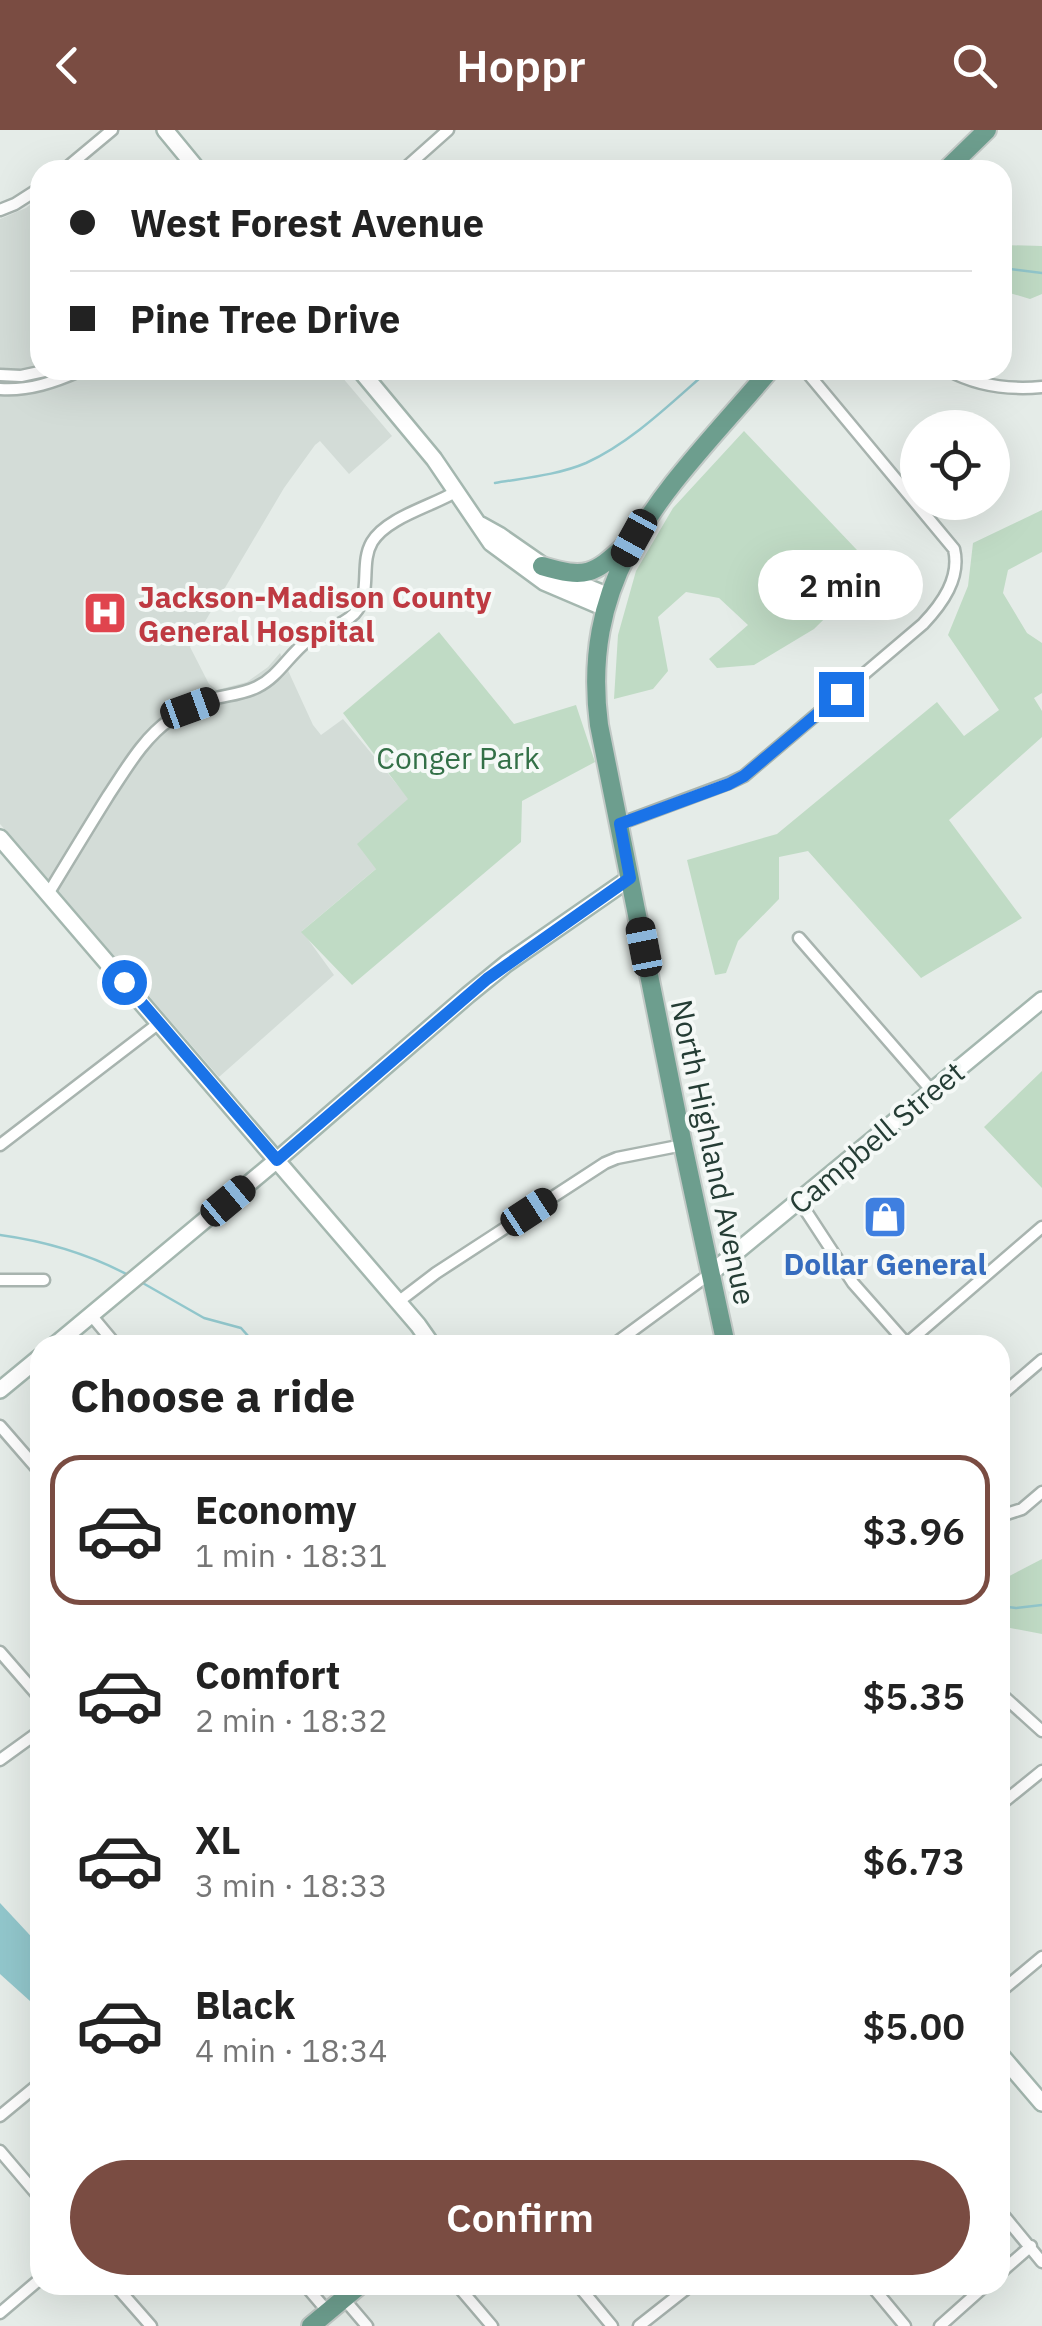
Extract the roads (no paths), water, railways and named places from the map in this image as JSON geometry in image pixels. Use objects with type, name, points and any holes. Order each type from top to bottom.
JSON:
[{"type":"main road","points":[[956,160],[987,130]]},
{"type":"main road","name":"North Highland Avenue","points":[[724,1335],[596,699],[597,656],[607,602],[634,538],[762,380]]},
{"type":"main road","points":[[542,566],[566,573],[595,571],[634,538]]},
{"type":"main road","points":[[311,2326],[348,2295]]},
{"type":"street","points":[[76,160],[112,130]]},
{"type":"street","points":[[165,130],[190,160]]},
{"type":"street","points":[[414,160],[448,130]]},
{"type":"street","points":[[0,210],[30,194]]},
{"type":"street","points":[[0,375],[30,374]]},
{"type":"street","points":[[0,389],[16,390],[57,380]]},
{"type":"street","points":[[368,380],[457,491],[491,543],[544,582],[607,602]]},
{"type":"street","points":[[620,824],[744,776],[923,624],[947,594],[957,561],[954,549],[813,380]]},
{"type":"street","points":[[974,380],[1008,389],[1042,386]]},
{"type":"street","points":[[48,894],[151,736],[190,708],[263,684],[307,641],[346,621],[362,604],[372,541],[397,520],[457,491]]},
{"type":"street","points":[[477,523],[555,574],[607,602]]},
{"type":"street","points":[[0,838],[424,1335]]},
{"type":"street","points":[[67,1335],[506,964],[630,878]]},
{"type":"street","points":[[799,938],[932,1091]]},
{"type":"street","name":"Campbell Street","points":[[627,1335],[800,1202],[1042,1000]]},
{"type":"street","points":[[0,1145],[160,1023]]},
{"type":"street","points":[[398,1302],[605,1163],[683,1144]]},
{"type":"street","points":[[800,1202],[855,1285],[898,1335]]},
{"type":"street","points":[[916,1335],[1042,1226]]},
{"type":"street","points":[[0,1280],[44,1280]]},
{"type":"street","points":[[91,1315],[108,1335]]},
{"type":"street","points":[[1010,1387],[1042,1360]]},
{"type":"street","points":[[0,1390],[30,1365]]},
{"type":"street","points":[[0,1426],[30,1460]]},
{"type":"street","points":[[1010,1513],[1022,1509],[1042,1492]]},
{"type":"street","points":[[0,1652],[30,1686]]},
{"type":"street","points":[[1010,1702],[1042,1731]]},
{"type":"street","points":[[0,1760],[30,1739]]},
{"type":"street","points":[[1010,1798],[1042,1771]]},
{"type":"street","points":[[1010,1984],[1042,1957]]},
{"type":"street","points":[[1010,2066],[1042,2103]]},
{"type":"street","points":[[0,2116],[30,2091]]},
{"type":"street","points":[[0,2151],[30,2186]]},
{"type":"street","points":[[1010,2222],[1042,2262]]},
{"type":"street","points":[[1010,2264],[1031,2246]]},
{"type":"street","points":[[0,2312],[30,2286]]},
{"type":"street","points":[[124,2295],[150,2326]]},
{"type":"street","points":[[314,2295],[328,2312]]},
{"type":"street","points":[[465,2295],[492,2326]]},
{"type":"street","points":[[586,2295],[612,2326]]},
{"type":"street","points":[[639,2326],[678,2295]]},
{"type":"street","points":[[879,2295],[905,2326]]},
{"type":"street","points":[[940,2326],[975,2295]]},
{"type":"street","points":[[344,2298],[367,2326]]},
{"type":"water","points":[[0,1903],[30,1935],[30,2001],[0,1974]]},
{"type":"waterway","points":[[1012,269],[1042,273]]},
{"type":"waterway","points":[[495,483],[541,476],[586,463],[650,421],[697,380]]},
{"type":"waterway","points":[[0,1235],[67,1250],[130,1276]]},
{"type":"waterway","points":[[141,1282],[204,1318],[241,1328],[247,1335]]},
{"type":"waterway","points":[[1010,1607],[1042,1605]]},
{"type":"place","name":"Jackson-Madison County General Hospital","points":[[105,613]]},
{"type":"place","name":"Dollar General","points":[[885,1217]]},
{"type":"park label","name":"Conger Park","points":[[458,757]]}]
